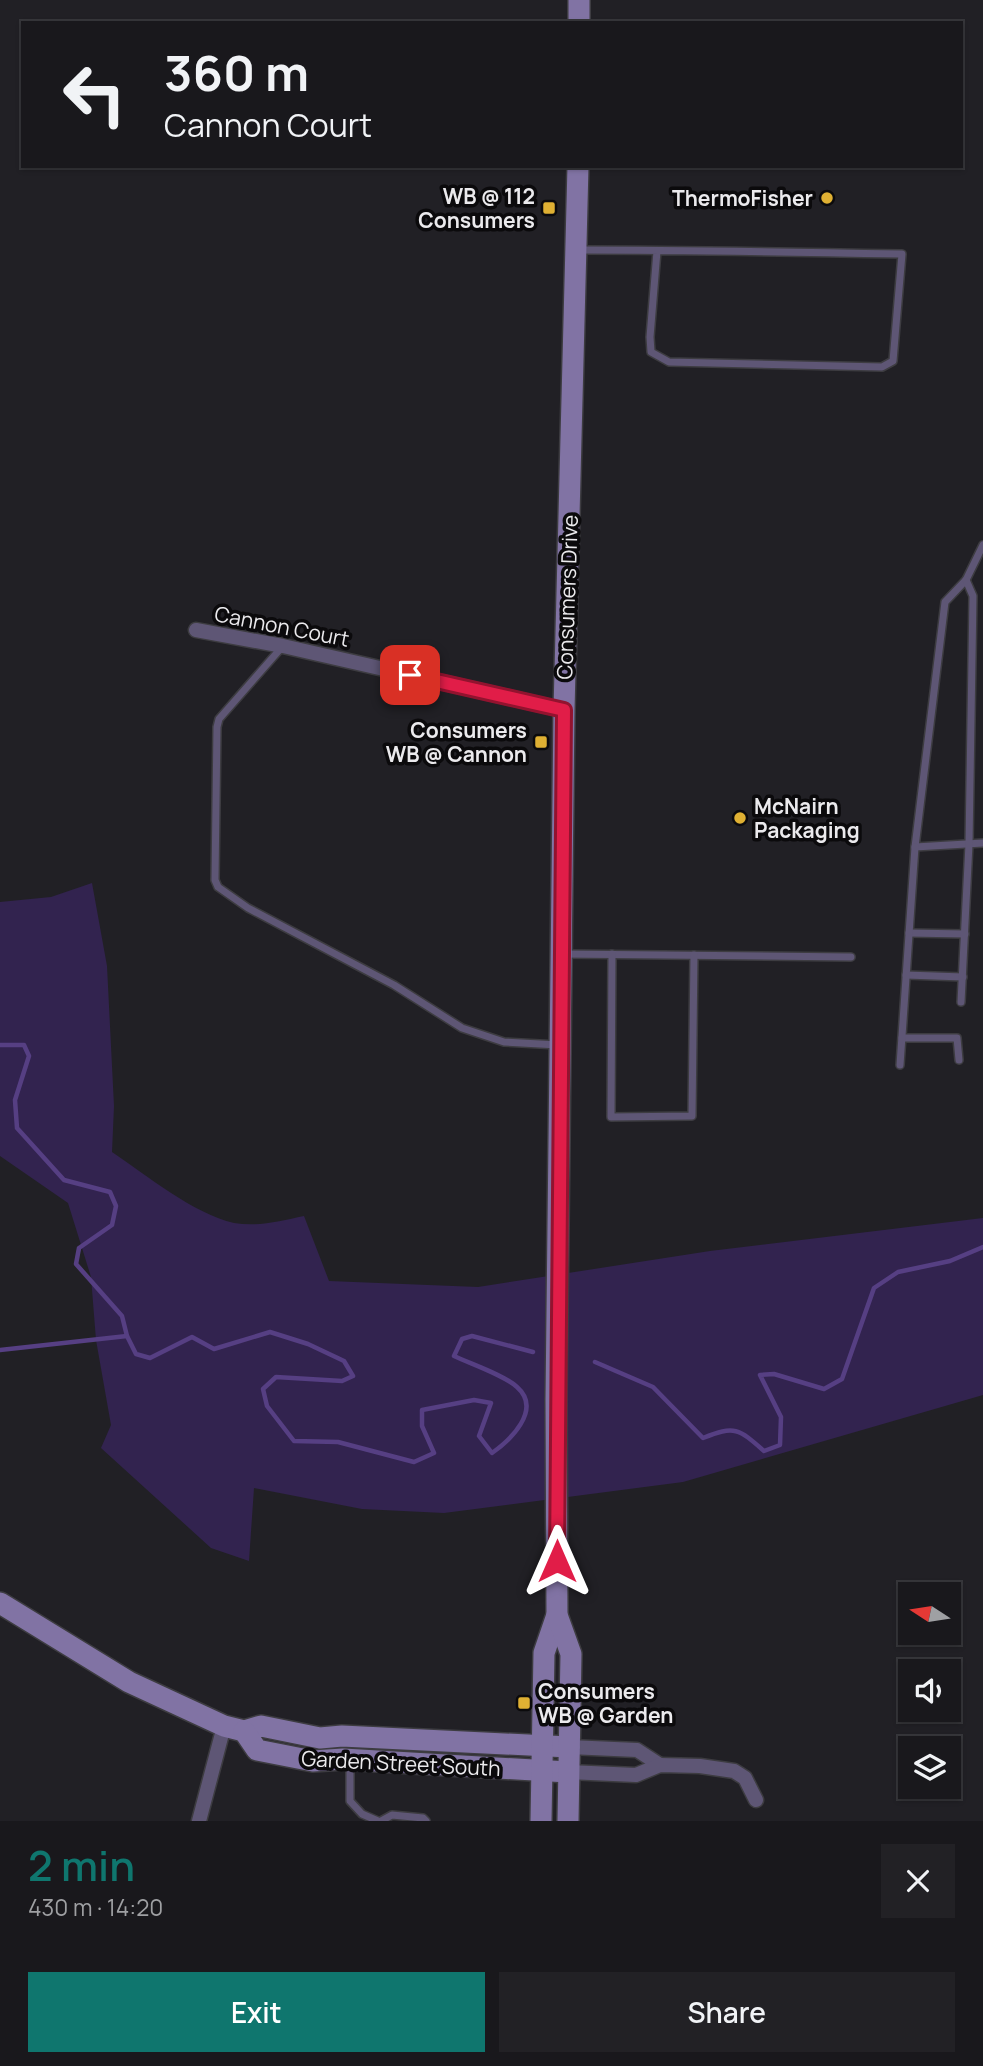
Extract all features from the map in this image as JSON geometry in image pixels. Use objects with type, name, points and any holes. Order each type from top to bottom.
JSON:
[{"type":"main road","points":[[579,0],[579,21]]},
{"type":"main road","name":"Consumers Drive","points":[[541,1821],[544,1653],[557,1615],[556,1399],[564,710],[578,250],[578,168]]},
{"type":"main road","name":"Garden Street South","points":[[0,1603],[129,1682],[234,1729],[257,1750],[313,1761],[350,1759],[568,1772]]},
{"type":"main road","name":"Consumers Drive","points":[[557,1615],[571,1654],[568,1821]]},
{"type":"main road","name":"Garden Street South","points":[[234,1729],[261,1726],[320,1738],[342,1736],[569,1747]]},
{"type":"street","name":"Cannon Court","points":[[196,630],[283,646],[564,710]]},
{"type":"street","points":[[199,1821],[234,1729]]},
{"type":"street","points":[[569,1747],[637,1750],[660,1765]]},
{"type":"street","points":[[568,1772],[636,1775],[660,1765],[734,1771],[745,1778],[756,1800]]},
{"type":"lane","points":[[578,250],[902,254],[893,360],[882,367],[669,362],[651,352],[650,344],[657,251]]},
{"type":"lane","points":[[901,1065],[915,847],[944,602],[966,580],[983,545]]},
{"type":"lane","points":[[961,1002],[969,844],[973,596],[966,580]]},
{"type":"lane","points":[[283,646],[219,719],[216,727],[215,880],[218,887],[247,908],[394,985],[462,1028],[504,1042],[561,1045]]},
{"type":"lane","points":[[915,847],[983,843]]},
{"type":"lane","points":[[909,933],[965,934]]},
{"type":"lane","points":[[561,954],[851,957]]},
{"type":"lane","points":[[612,954],[611,1117],[692,1116],[694,955]]},
{"type":"lane","points":[[906,975],[962,977]]},
{"type":"lane","points":[[902,1038],[957,1038],[958,1060]]},
{"type":"lane","points":[[350,1759],[350,1801],[362,1814],[380,1821],[392,1815],[423,1818],[426,1821]]},
{"type":"shaded area","points":[[92,883],[107,966],[114,1106],[112,1152],[187,1203],[219,1218],[243,1224],[269,1223],[304,1216],[329,1281],[478,1287],[710,1251],[983,1218],[983,1395],[683,1482],[444,1513],[362,1509],[254,1488],[249,1561],[211,1548],[101,1448],[111,1425],[96,1340],[91,1277],[68,1203],[0,1156],[0,902],[51,897]]},
{"type":"waterway","points":[[0,1045],[24,1045],[29,1056],[15,1100],[17,1128],[64,1180],[110,1192],[116,1206],[112,1225],[79,1248],[76,1264],[122,1316],[127,1336],[136,1354],[150,1358],[192,1337],[214,1349],[270,1332],[308,1344],[344,1361],[353,1376],[342,1381],[276,1377],[263,1389],[267,1406],[294,1441],[338,1442],[414,1462],[434,1453],[422,1426],[422,1410],[474,1400],[491,1403],[479,1436],[492,1453],[514,1433],[525,1415],[524,1396],[517,1387],[496,1374],[454,1356],[462,1339],[472,1336],[533,1352]]},
{"type":"waterway","points":[[595,1362],[653,1387],[703,1438],[723,1431],[736,1431],[764,1451],[780,1445],[781,1417],[760,1375],[774,1374],[824,1389],[842,1379],[874,1288],[898,1272],[950,1261],[983,1247]]},
{"type":"waterway","points":[[0,1350],[127,1336]]},
{"type":"place","name":"ThermoFisher","points":[[827,198]]},
{"type":"place","name":"WB @ 112 Consumers","points":[[549,208]]},
{"type":"place","name":"Consumers WB @ Cannon","points":[[541,742]]},
{"type":"place","name":"McNairn Packaging","points":[[740,818]]},
{"type":"place","name":"Consumers WB @ Garden","points":[[524,1703]]},
{"type":"route","points":[[410,675],[564,710],[556,1399],[557,1561]]}]
